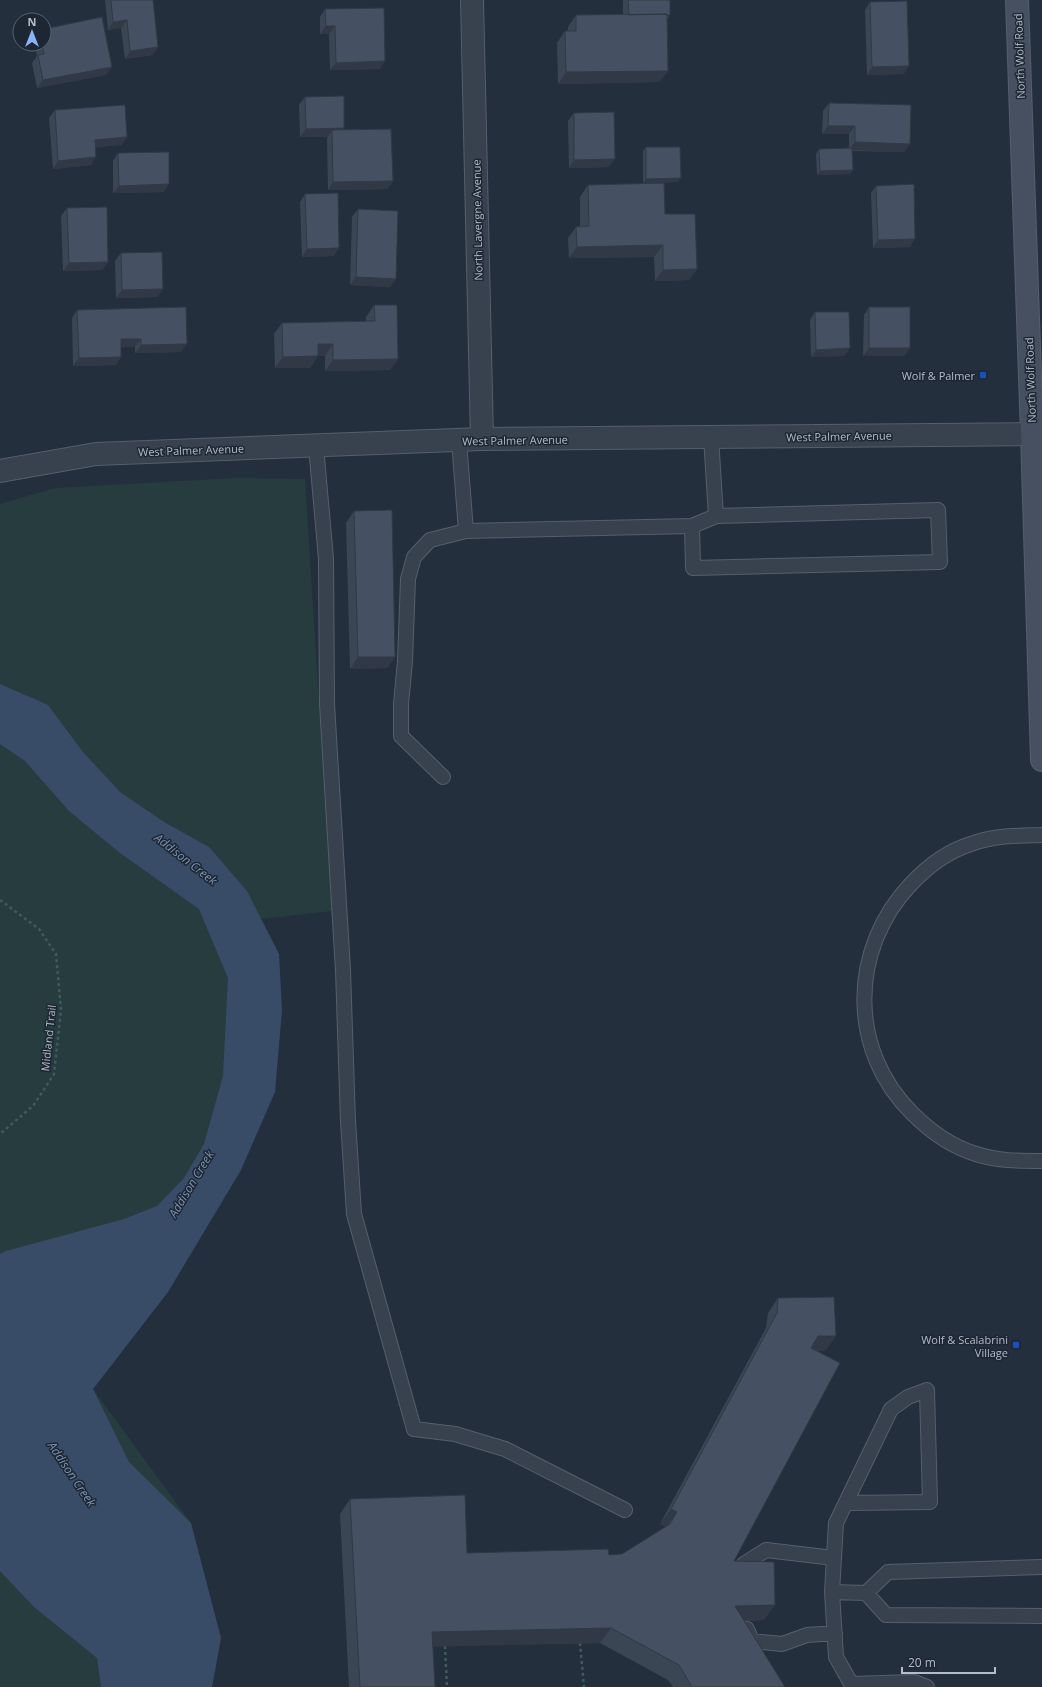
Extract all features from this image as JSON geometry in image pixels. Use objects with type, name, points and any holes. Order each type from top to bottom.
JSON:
[{"type":"main road","name":"North Wolf Road","points":[[1016,0],[1037,434],[1042,760]]},
{"type":"street","name":"North Lavergne Avenue","points":[[472,0],[482,440]]},
{"type":"street","name":"West Palmer Avenue","points":[[0,471],[96,454],[460,440],[1037,434]]},
{"type":"lane","points":[[711,437],[716,516]]},
{"type":"lane","points":[[460,440],[466,531]]},
{"type":"lane","points":[[316,446],[326,559],[327,704],[343,970],[348,1121],[354,1214],[414,1429],[455,1434],[505,1449],[625,1510]]},
{"type":"lane","points":[[443,777],[401,736],[400,704],[405,660],[408,579],[414,557],[430,540],[466,531],[692,526],[716,516],[938,510],[940,562],[693,568],[692,526]]},
{"type":"lane","points":[[1042,835],[997,836],[969,844],[943,857],[920,874],[900,895],[884,918],[873,945],[866,973],[864,1002],[867,1030],[875,1058],[888,1084],[905,1106],[925,1127],[949,1142],[976,1154],[1004,1161],[1042,1161]]},
{"type":"lane","points":[[846,1503],[930,1502],[927,1390],[908,1397],[891,1409],[836,1522],[832,1592],[836,1657],[852,1686],[914,1682],[927,1687]]},
{"type":"lane","points":[[741,1576],[744,1564],[766,1550],[834,1558]]},
{"type":"lane","points":[[832,1592],[866,1593],[888,1572],[1042,1567]]},
{"type":"lane","points":[[866,1593],[886,1615],[1042,1616]]},
{"type":"lane","points":[[743,1621],[752,1641],[782,1644],[807,1635],[835,1633]]},
{"type":"path","name":"Midland Trail","points":[[0,900],[38,929],[56,954],[61,1010],[54,1074],[34,1106],[0,1134]]},
{"type":"path","points":[[580,1643],[584,1687]]},
{"type":"path","points":[[445,1646],[447,1687]]},
{"type":"green space","points":[[236,478],[305,479],[332,911],[261,919],[282,1010],[253,1142],[143,1324],[93,1389],[191,1523],[216,1669],[210,1687],[0,1687],[0,504],[55,488]]},
{"type":"water","name":"Addison Creek","points":[[0,684],[48,705],[83,752],[120,792],[164,822],[209,847],[247,891],[279,954],[282,1010],[275,1092],[241,1170],[168,1292],[93,1389],[129,1462],[191,1523],[221,1638],[212,1687],[101,1687],[97,1658],[34,1607],[0,1571],[0,1254],[6,1251],[124,1219],[157,1206],[184,1178],[204,1144],[223,1076],[228,978],[199,909],[120,853],[69,811],[25,761],[0,744]]},
{"type":"building","points":[[111,0],[153,0],[158,47],[130,51],[127,20],[113,22]]},
{"type":"building","points":[[628,0],[670,0],[670,15],[629,15]]},
{"type":"building","points":[[907,1],[909,66],[872,67],[870,2]]},
{"type":"building","points":[[384,8],[385,61],[336,63],[335,26],[326,26],[325,9]]},
{"type":"building","points":[[667,14],[668,71],[566,72],[565,31],[576,31],[576,15]]},
{"type":"building","points":[[102,17],[112,67],[43,80],[38,55],[44,54],[44,52],[52,52],[52,27]]},
{"type":"building","points":[[344,96],[344,128],[306,129],[305,97]]},
{"type":"building","points":[[829,103],[911,105],[910,144],[855,142],[855,126],[828,126]]},
{"type":"building","points":[[125,105],[127,137],[95,140],[96,157],[58,161],[55,110]]},
{"type":"building","points":[[614,112],[615,159],[574,160],[574,113]]},
{"type":"building","points":[[391,129],[393,181],[333,182],[332,130]]},
{"type":"building","points":[[646,147],[680,147],[681,178],[646,179]]},
{"type":"building","points":[[852,148],[853,170],[820,171],[819,149]]},
{"type":"building","points":[[169,152],[169,184],[119,186],[118,153]]},
{"type":"building","points":[[664,183],[665,214],[695,214],[697,269],[663,270],[663,245],[577,247],[576,227],[589,226],[588,185]]},
{"type":"building","points":[[914,184],[915,239],[878,240],[876,186]]},
{"type":"building","points":[[338,193],[339,248],[307,249],[305,194]]},
{"type":"building","points":[[107,207],[108,262],[69,263],[67,208]]},
{"type":"building","points":[[358,209],[398,211],[396,279],[356,277]]},
{"type":"building","points":[[162,252],[163,289],[122,290],[121,253]]},
{"type":"building","points":[[374,305],[397,305],[398,359],[333,360],[333,344],[318,344],[318,356],[283,357],[282,323],[375,321]]},
{"type":"building","points":[[186,307],[187,344],[141,345],[141,339],[121,339],[121,357],[79,358],[77,310]]},
{"type":"building","points":[[869,307],[910,307],[910,348],[869,348]]},
{"type":"building","points":[[815,312],[849,312],[850,348],[816,350]]},
{"type":"building","points":[[392,510],[395,657],[358,657],[354,511]]},
{"type":"building","points":[[834,1297],[836,1336],[818,1336],[811,1348],[840,1363],[734,1561],[774,1562],[775,1605],[735,1606],[785,1687],[692,1687],[679,1665],[611,1628],[432,1632],[435,1687],[360,1687],[350,1499],[465,1495],[467,1553],[608,1549],[609,1555],[622,1554],[670,1524],[677,1512],[671,1509],[777,1313],[778,1298]]},
{"type":"place","name":"Wolf & Palmer","points":[[983,375]]},
{"type":"place","name":"Wolf & Scalabrini Village","points":[[1016,1345]]}]
